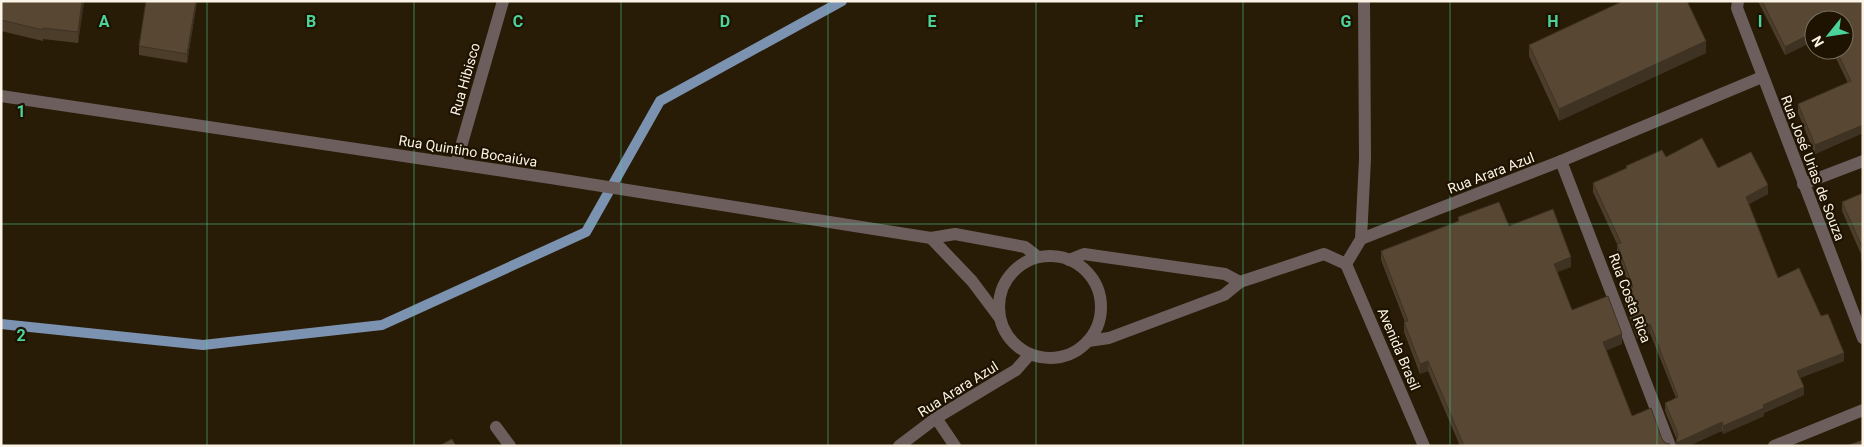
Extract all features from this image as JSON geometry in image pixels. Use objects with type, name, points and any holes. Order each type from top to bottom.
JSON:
[{"type":"street","name":"Rua Hibisco","points":[[456,164],[503,1]]},
{"type":"street","points":[[1088,341],[1110,338],[1224,295],[1240,282],[1324,254],[1346,264],[1361,239],[1365,159],[1364,1]]},
{"type":"street","name":"Rua José Urias de Souza","points":[[1737,5],[1762,76],[1863,338]]},
{"type":"street","name":"Rua Arara Azul","points":[[1361,239],[1561,161],[1762,76]]},
{"type":"street","name":"Rua Quintino Bocaiúva","points":[[1,96],[551,178],[628,192],[931,238],[955,234],[1025,247],[1038,258]]},
{"type":"street","name":"Rua Costa Rica","points":[[1561,161],[1670,446]]},
{"type":"street","points":[[1803,184],[1863,161]]},
{"type":"street","points":[[931,238],[972,280],[1000,319],[1006,334],[1016,346],[1030,354],[1046,358],[1061,357],[1076,352],[1088,341],[1096,327],[1101,312],[1100,296],[1093,281],[1083,269],[1070,260],[1054,256],[1038,258],[1024,264],[1011,274],[1003,287],[999,303],[1000,319]]},
{"type":"street","points":[[1070,260],[1084,254],[1225,274],[1240,282]]},
{"type":"street","name":"Avenida Brasil","points":[[1346,264],[1424,446]]},
{"type":"street","name":"Rua Arara Azul","points":[[899,446],[936,418],[1016,370],[1030,354]]},
{"type":"street","points":[[1774,446],[1863,410]]},
{"type":"street","points":[[936,418],[955,446]]},
{"type":"street","points":[[496,427],[510,446]]},
{"type":"building","points":[[1,1],[82,1],[78,32],[43,28],[43,30],[1,20]]},
{"type":"building","points":[[146,1],[196,1],[187,54],[139,46]]},
{"type":"building","points":[[1623,1],[1687,1],[1706,41],[1559,109],[1529,45]]},
{"type":"building","points":[[1762,1],[1863,1],[1863,125],[1815,145],[1798,104],[1851,81],[1841,60],[1854,60],[1854,10],[1804,10],[1804,37],[1785,47]]},
{"type":"building","points":[[1702,138],[1718,168],[1751,152],[1768,185],[1746,197],[1778,278],[1799,268],[1821,316],[1828,314],[1844,353],[1797,371],[1804,387],[1763,405],[1764,408],[1723,426],[1722,422],[1676,443],[1678,434],[1665,403],[1678,397],[1650,324],[1637,329],[1623,291],[1633,287],[1617,244],[1621,243],[1593,183],[1662,150],[1666,157]]},
{"type":"building","points":[[1863,193],[1863,249],[1842,202]]},
{"type":"building","points":[[1499,202],[1509,226],[1553,209],[1571,257],[1554,264],[1572,310],[1608,296],[1622,334],[1603,342],[1632,416],[1651,408],[1662,439],[1665,443],[1670,444],[1666,446],[1464,446],[1428,361],[1420,364],[1404,322],[1408,321],[1381,251],[1459,221],[1458,217]]},
{"type":"building","points":[[452,439],[456,446],[439,446]]},
{"type":"building","points":[[1863,440],[1863,446],[1846,446]]},
{"type":"waterway","points":[[1,324],[203,345],[382,325],[586,232],[660,101],[842,1]]}]
